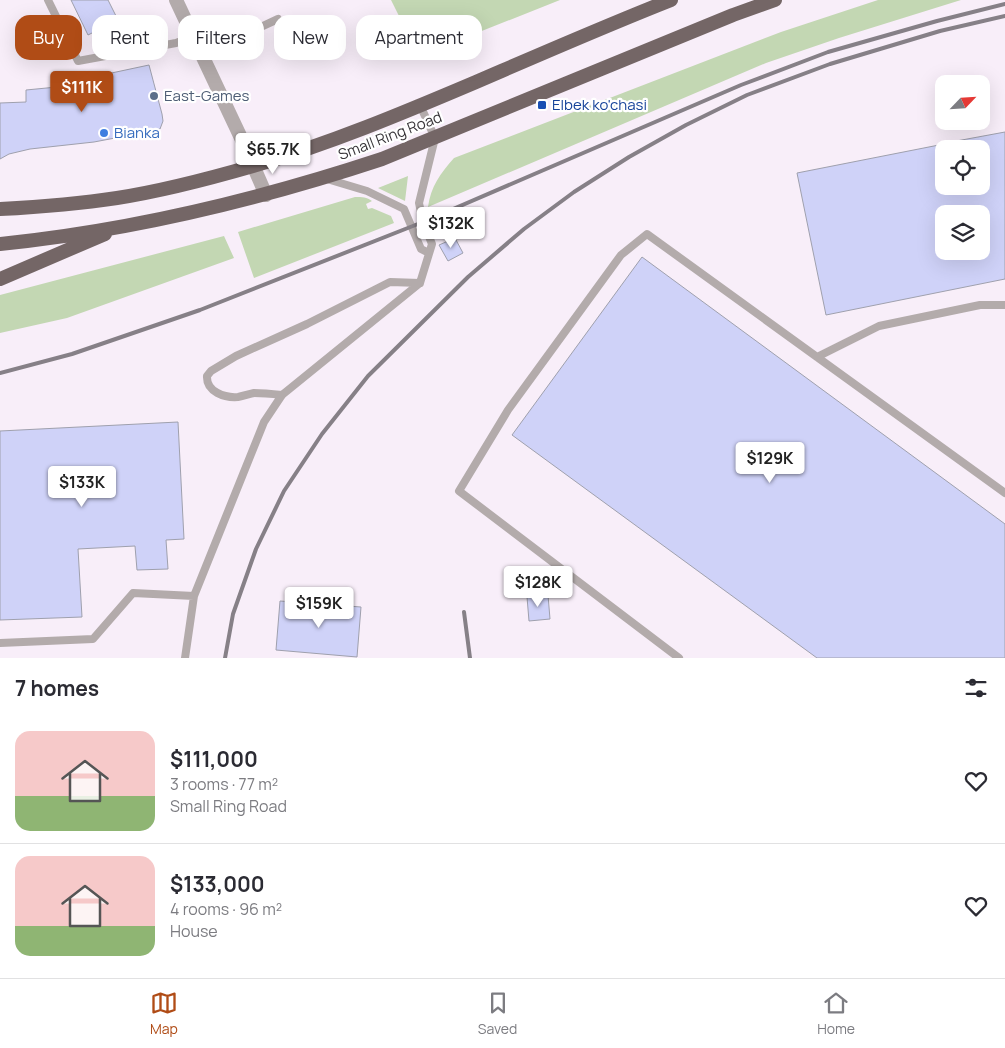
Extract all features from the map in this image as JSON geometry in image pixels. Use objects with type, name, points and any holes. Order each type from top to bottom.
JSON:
[{"type":"highway","name":"Small Ring Road","points":[[0,209],[116,198],[175,186],[254,166],[347,134],[420,105],[671,0]]},
{"type":"highway","name":"Small Ring Road","points":[[0,244],[126,224],[266,194],[325,178],[382,159],[733,15],[775,0]]},
{"type":"highway","points":[[0,279],[126,224]]},
{"type":"street","points":[[176,0],[184,15]]},
{"type":"street","points":[[205,60],[266,194]]},
{"type":"lane","points":[[48,0],[78,61],[178,42]]},
{"type":"lane","points":[[185,658],[194,596],[264,422],[282,395],[420,283],[432,244],[423,222],[419,203],[435,138],[420,105]]},
{"type":"lane","points":[[325,178],[367,191],[404,209],[421,249],[429,252]]},
{"type":"lane","points":[[680,658],[459,491],[508,410],[621,255],[647,234],[1005,493]]},
{"type":"lane","points":[[282,395],[254,393],[239,397],[226,396],[214,391],[209,386],[207,376],[211,370],[236,356],[307,324],[390,282],[420,283]]},
{"type":"lane","points":[[816,357],[879,326],[980,305],[1005,305]]},
{"type":"lane","points":[[0,643],[93,640],[133,593],[194,596]]},
{"type":"green space","points":[[391,0],[560,0],[482,31],[482,15],[398,15]]},
{"type":"green space","points":[[878,0],[961,0],[766,63],[428,207],[431,193],[437,181],[444,169],[454,158],[781,32]]},
{"type":"green space","points":[[408,176],[405,201],[378,188]]},
{"type":"green space","points":[[355,197],[364,197],[372,201],[366,204],[368,209],[372,208],[391,216],[394,223],[254,278],[238,232]]},
{"type":"green space","points":[[224,236],[234,258],[67,318],[0,333],[0,295]]},
{"type":"building","points":[[71,0],[108,0],[116,15],[92,15],[92,33],[88,35],[82,23],[82,15],[78,15]]},
{"type":"building","points":[[149,65],[162,114],[163,121],[160,129],[94,142],[30,149],[9,154],[0,159],[0,103],[26,102],[26,90],[88,84],[88,78]]},
{"type":"building","points":[[1005,132],[1005,279],[826,315],[797,173],[935,146],[935,195],[990,195],[990,140],[962,140]]},
{"type":"building","points":[[455,238],[463,253],[448,261],[439,245]]},
{"type":"building","points":[[642,257],[1005,524],[1005,658],[817,658],[512,435]]},
{"type":"building","points":[[178,422],[184,539],[166,540],[168,569],[137,570],[135,546],[78,549],[82,617],[0,620],[0,431]]},
{"type":"building","points":[[548,595],[550,619],[529,621],[527,597]]},
{"type":"building","points":[[280,601],[361,607],[357,657],[276,650]]},
{"type":"railway","points":[[0,373],[72,354],[200,310],[423,222],[741,85],[828,52],[1005,4]]},
{"type":"railway","points":[[225,658],[233,614],[256,549],[284,491],[322,434],[368,376],[468,277],[524,229],[574,192],[629,157],[686,125],[747,95],[830,64],[940,31],[1005,16]]},
{"type":"railway","points":[[464,612],[470,658]]},
{"type":"place","name":"East-Games","points":[[154,96]]},
{"type":"place","name":"Elbek ko'chasi","points":[[542,105]]},
{"type":"place","name":"Bianka","points":[[104,133]]}]
